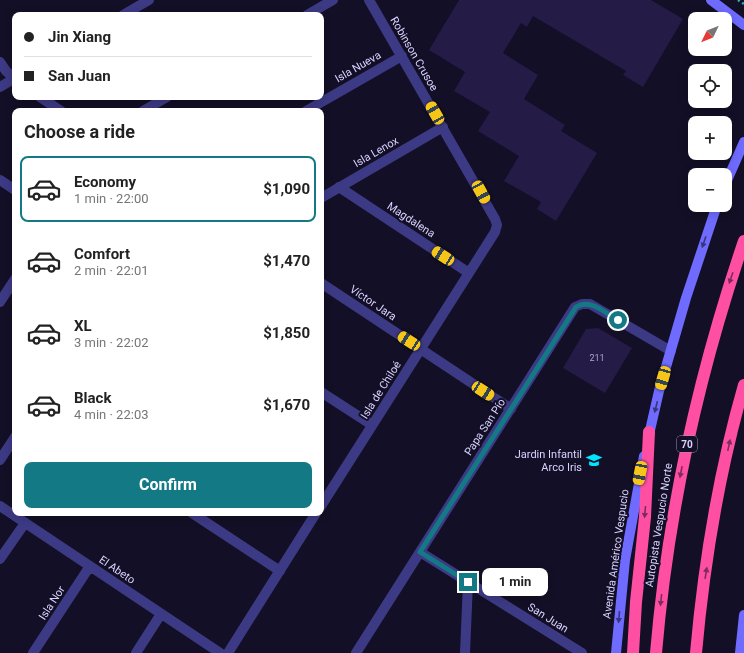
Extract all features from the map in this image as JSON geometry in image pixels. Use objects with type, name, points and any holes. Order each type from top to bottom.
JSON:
[{"type":"highway","name":"Autopista Vespucio Norte","points":[[656,653],[667,554],[681,467],[713,338],[744,241]]},
{"type":"highway","points":[[696,653],[711,537],[730,440],[744,385]]},
{"type":"highway","points":[[633,653],[637,587],[645,517],[649,432]]},
{"type":"main road","points":[[711,0],[744,25]]},
{"type":"main road","points":[[732,169],[744,142]]},
{"type":"main road","name":"Avenida Américo Vespucio","points":[[616,653],[625,560],[635,500],[649,432],[699,257],[715,212]]},
{"type":"main road","points":[[740,653],[744,614]]},
{"type":"street","points":[[128,12],[149,0]]},
{"type":"street","points":[[312,12],[333,0]]},
{"type":"street","name":"Robinson Crusoe","points":[[369,0],[496,219],[497,225]]},
{"type":"street","name":"Isla Nueva","points":[[311,108],[402,56]]},
{"type":"street","points":[[0,62],[12,76]]},
{"type":"street","points":[[0,87],[12,81]]},
{"type":"street","points":[[44,100],[56,108]]},
{"type":"street","points":[[148,108],[162,100]]},
{"type":"street","name":"Isla Lenox","points":[[324,196],[443,127]]},
{"type":"street","points":[[0,180],[12,188]]},
{"type":"street","name":"Magdalena","points":[[339,188],[469,273]]},
{"type":"street","name":"Isla de Chiloé","points":[[324,497],[469,273],[495,232],[497,225]]},
{"type":"street","points":[[0,302],[4,288],[12,281]]},
{"type":"street","name":"Víctor Jara","points":[[324,285],[511,409]]},
{"type":"street","name":"Papa San Pío","points":[[356,653],[576,307],[582,304],[590,304],[671,352]]},
{"type":"street","points":[[324,394],[372,425]]},
{"type":"street","points":[[0,460],[12,442]]},
{"type":"street","name":"El Abeto","points":[[0,506],[12,514]]},
{"type":"street","name":"El Abeto","points":[[15,516],[220,653]]},
{"type":"street","points":[[197,516],[280,571]]},
{"type":"street","points":[[228,653],[314,516]]},
{"type":"street","points":[[0,559],[25,523]]},
{"type":"street","name":"San Juan","points":[[420,552],[582,653]]},
{"type":"street","name":"Isla Nor","points":[[33,653],[90,566]]},
{"type":"street","points":[[465,653],[468,582]]},
{"type":"street","points":[[136,653],[161,614]]},
{"type":"path","points":[[738,0],[744,4]]},
{"type":"building","points":[[459,0],[651,0],[683,19],[643,87],[623,75],[626,71],[533,16],[527,27],[521,23],[503,53],[538,75],[524,99],[565,125],[561,131],[597,153],[556,221],[537,209],[541,202],[504,181],[519,156],[478,131],[490,112],[454,91],[465,72],[429,50]]},
{"type":"building","points":[[598,328],[632,348],[605,393],[563,368],[586,329]]},
{"type":"place","name":"Jardin Infantil Arco Iris","points":[[594,460]]},
{"type":"route","points":[[468,582],[420,552],[573,310],[579,305],[586,303],[618,320]]}]
